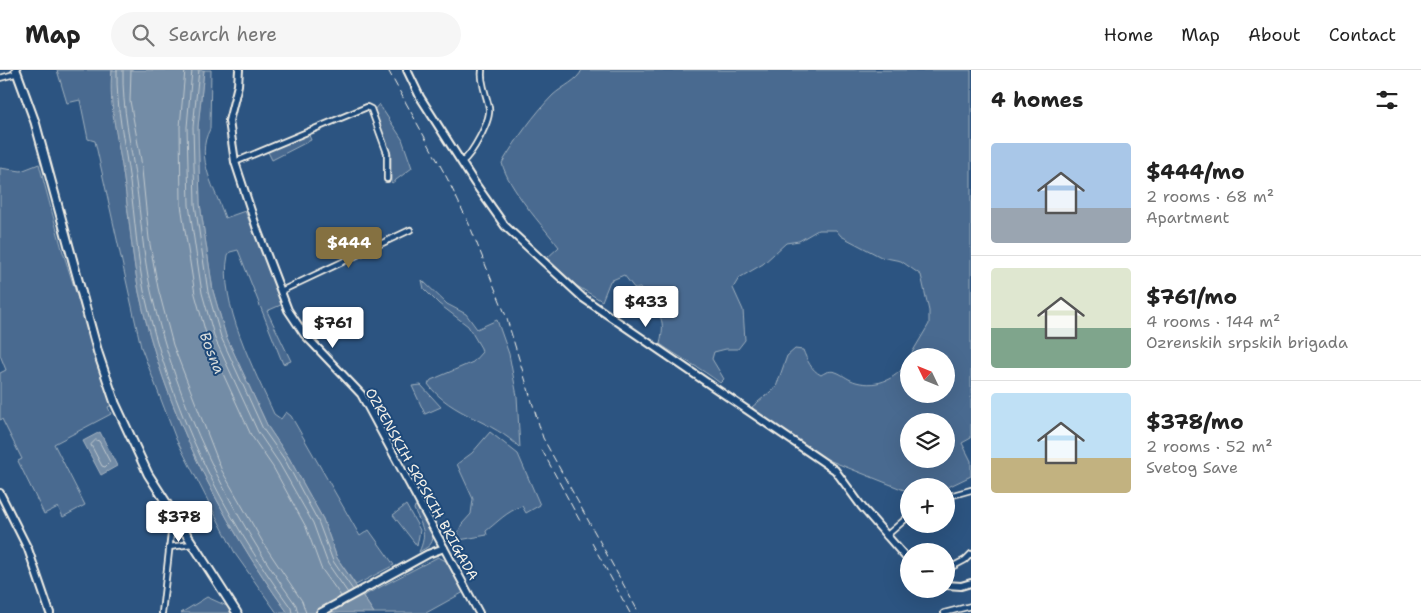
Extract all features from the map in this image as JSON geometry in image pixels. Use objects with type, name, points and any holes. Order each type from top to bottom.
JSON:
[{"type":"main road","points":[[17,72],[35,122],[98,353],[131,439],[148,474],[237,613]]},
{"type":"street","name":"OZRENSKIH SRPSKIH BRIGADA","points":[[239,70],[238,85],[229,121],[236,162],[281,292],[298,326],[361,394],[479,613]]},
{"type":"street","points":[[407,70],[420,97],[505,226],[565,282],[667,356],[835,470],[900,551]]},
{"type":"street","points":[[462,162],[470,156],[486,124],[489,111],[482,70]]},
{"type":"street","points":[[0,78],[17,72]]},
{"type":"street","points":[[236,162],[310,129],[367,107],[371,110],[386,149],[388,179]]},
{"type":"street","points":[[281,292],[410,230]]},
{"type":"street","points":[[955,494],[971,490]]},
{"type":"street","points":[[0,493],[28,549],[50,613]]},
{"type":"street","points":[[162,613],[174,516]]},
{"type":"street","points":[[886,536],[900,524]]},
{"type":"street","points":[[169,547],[192,544]]},
{"type":"street","points":[[320,613],[428,554],[444,548]]},
{"type":"street","points":[[955,565],[971,554]]},
{"type":"street","points":[[955,586],[971,583]]},
{"type":"street","points":[[944,613],[971,606]]},
{"type":"shaded area","points":[[57,70],[112,70],[113,111],[124,179],[132,250],[139,292],[163,378],[197,460],[217,500],[239,539],[288,613],[277,613],[236,555],[176,439],[141,347],[95,141],[88,139],[80,100],[67,103]]},
{"type":"shaded area","points":[[204,70],[211,70],[210,129],[204,151],[208,174],[225,218],[245,211],[283,304],[267,311],[291,361],[283,364],[238,250],[230,252],[228,255],[226,274],[233,315],[248,357],[274,414],[281,419],[286,412],[291,416],[360,536],[369,530],[394,565],[356,585],[337,558],[323,519],[289,458],[268,427],[226,336],[213,291],[200,204],[198,127]]},
{"type":"shaded area","points":[[582,70],[971,70],[971,438],[962,443],[971,461],[971,476],[955,484],[955,478],[900,478],[900,488],[826,459],[761,416],[752,407],[776,387],[787,356],[795,349],[803,350],[812,368],[821,375],[831,371],[856,382],[872,384],[887,380],[900,371],[900,403],[955,403],[955,348],[915,348],[929,324],[929,311],[921,275],[901,261],[881,257],[841,236],[836,230],[818,230],[799,241],[786,243],[763,264],[739,278],[733,288],[743,310],[745,340],[738,349],[714,352],[712,359],[724,379],[720,383],[660,344],[662,321],[660,317],[646,306],[643,300],[645,295],[640,288],[635,289],[624,275],[610,281],[602,301],[577,286],[547,258],[559,247],[518,195],[505,173],[502,163],[546,102]]},
{"type":"shaded area","points":[[379,104],[402,139],[412,168],[392,183],[391,154],[374,110]]},
{"type":"shaded area","points":[[308,133],[311,140],[272,160],[267,150]]},
{"type":"shaded area","points":[[39,164],[62,249],[112,405],[108,407],[111,414],[54,444],[85,505],[63,517],[58,507],[44,514],[18,461],[22,459],[2,419],[0,420],[0,373],[6,370],[0,355],[0,168],[21,171]]},
{"type":"shaded area","points":[[422,280],[447,304],[466,314],[477,329],[497,320],[509,354],[517,396],[520,448],[497,431],[448,404],[428,384],[431,380],[473,362],[482,352],[468,326],[439,304],[424,289]]},
{"type":"shaded area","points":[[421,385],[441,407],[425,414],[412,386]]},
{"type":"shaded area","points":[[490,432],[518,454],[540,505],[526,513],[522,506],[511,511],[486,531],[487,535],[454,541],[462,524],[471,514],[473,499],[457,464],[472,453]]},
{"type":"shaded area","points":[[406,505],[420,530],[417,546],[393,515]]},
{"type":"shaded area","points":[[417,506],[433,535],[431,544],[419,552],[422,545],[423,530],[414,509]]},
{"type":"shaded area","points":[[438,557],[446,561],[464,592],[426,613],[374,613],[363,596]]},
{"type":"shaded area","points":[[207,597],[229,607],[232,613],[181,613]]},
{"type":"water","name":"Bosna","points":[[112,70],[204,70],[198,127],[200,204],[213,291],[226,336],[268,427],[289,458],[323,519],[337,558],[374,613],[288,613],[239,539],[197,460],[163,378],[139,292],[111,97]]},
{"type":"water","points":[[100,432],[117,466],[101,475],[83,441]]},
{"type":"railway","points":[[388,70],[447,178],[469,224],[506,316],[543,438],[639,613]]},
{"type":"railway","points":[[542,450],[580,521]]},
{"type":"railway","points":[[592,543],[630,613]]}]
